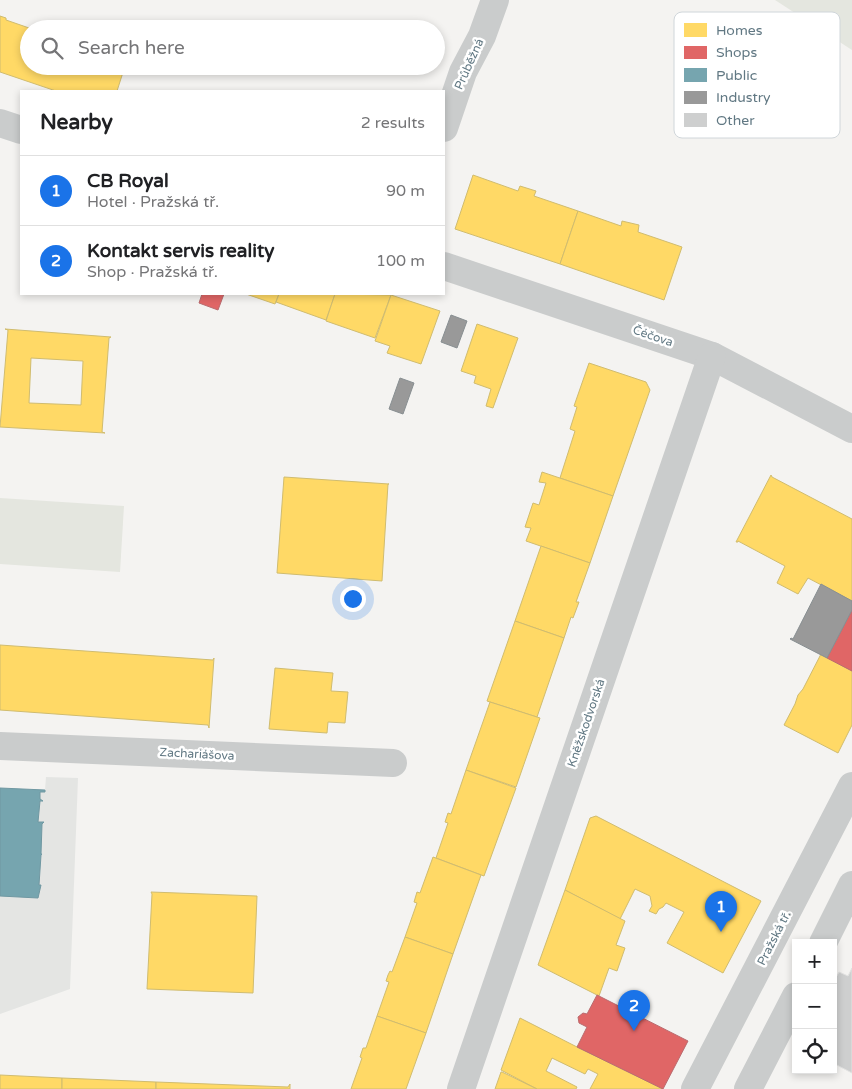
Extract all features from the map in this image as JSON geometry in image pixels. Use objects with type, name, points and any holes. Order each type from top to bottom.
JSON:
[{"type":"street","name":"Průběžná","points":[[445,125],[463,72],[482,36],[495,0]]},
{"type":"street","points":[[0,123],[20,130]]},
{"type":"street","name":"Čéčova","points":[[445,266],[712,356],[852,429]]},
{"type":"street","name":"Kněžskodvorská","points":[[460,1089],[712,356]]},
{"type":"street","name":"Zachariášova","points":[[0,746],[393,763]]},
{"type":"street","name":"Pražská tř.","points":[[696,1089],[852,786]]},
{"type":"street","points":[[825,939],[852,885]]},
{"type":"street","points":[[748,1089],[792,1004]]},
{"type":"shaded area","points":[[775,0],[852,0],[852,50],[840,42],[840,12],[793,12]]},
{"type":"shaded area","points":[[0,498],[124,506],[120,572],[0,564]]},
{"type":"shaded area","points":[[46,777],[78,778],[70,989],[0,1014],[0,788],[45,790]]},
{"type":"building: Homes","points":[[0,16],[20,25],[20,75],[122,75],[117,90],[53,90],[0,72]]},
{"type":"building: Homes","points":[[473,175],[518,191],[520,186],[536,191],[534,196],[578,211],[560,264],[455,229]]},
{"type":"building: Homes","points":[[578,211],[621,226],[622,221],[639,225],[638,232],[682,247],[664,300],[560,264]]},
{"type":"building: Homes","points":[[249,295],[279,295],[275,304]]},
{"type":"building: Homes","points":[[279,295],[335,295],[326,320],[276,302]]},
{"type":"building: Homes","points":[[335,295],[391,295],[375,338],[326,321]]},
{"type":"building: Homes","points":[[391,295],[440,311],[421,364],[387,353],[390,346],[375,341]]},
{"type":"building: Homes","points":[[477,324],[518,338],[493,408],[486,406],[491,389],[474,383],[476,376],[461,371]]},
{"type":"building: Homes","points":[[5,329],[111,337],[109,338],[102,432],[105,433],[0,427],[8,330]],"holes":[[[31,358],[83,361],[81,405],[29,403]]]},
{"type":"building: Homes","points":[[589,363],[646,382],[650,390],[613,496],[560,478],[575,431],[570,429],[577,407],[574,406]]},
{"type":"building: Homes","points":[[542,472],[613,496],[590,563],[526,541],[531,528],[525,527],[533,503],[539,505],[546,483],[539,482]]},
{"type":"building: Homes","points":[[771,475],[852,519],[852,601],[808,578],[798,594],[777,583],[785,566],[738,541],[736,542]]},
{"type":"building: Homes","points":[[284,477],[389,484],[382,581],[277,573]]},
{"type":"building: Homes","points":[[541,546],[590,563],[576,602],[579,602],[573,618],[571,617],[564,638],[515,621]]},
{"type":"building: Homes","points":[[515,621],[564,638],[537,717],[487,701]]},
{"type":"building: Homes","points":[[0,645],[213,660],[214,658],[209,728],[208,725],[0,710]]},
{"type":"building: Homes","points":[[821,654],[852,671],[852,725],[838,753],[784,725]]},
{"type":"building: Homes","points":[[275,668],[333,673],[331,691],[348,692],[345,723],[328,722],[327,733],[269,729]]},
{"type":"building: Homes","points":[[490,702],[540,718],[516,787],[466,770]]},
{"type":"building: Homes","points":[[466,770],[516,788],[484,876],[436,858],[448,823],[445,822],[448,813],[451,814]]},
{"type":"building: Homes","points":[[596,816],[761,901],[723,973],[667,943],[684,912],[666,903],[656,914],[649,911],[652,906],[650,896],[635,889],[620,919],[565,890],[590,818]]},
{"type":"building: Homes","points":[[433,857],[481,875],[453,954],[405,937],[417,903],[414,902],[417,892],[420,893]]},
{"type":"building: Homes","points":[[565,890],[625,921],[616,945],[625,948],[617,971],[609,968],[599,996],[538,965]]},
{"type":"building: Homes","points":[[151,892],[257,896],[253,993],[147,989]]},
{"type":"building: Homes","points":[[405,937],[453,954],[426,1033],[377,1016],[389,982],[386,981],[388,975],[390,971],[392,972]]},
{"type":"building: Homes","points":[[377,1016],[426,1033],[406,1089],[351,1089],[362,1058],[360,1057],[363,1048],[366,1048]]},
{"type":"building: Homes","points":[[520,1018],[663,1089],[590,1089],[598,1074],[588,1069],[585,1074],[552,1058],[546,1071],[577,1087],[576,1089],[537,1089],[501,1070]]},
{"type":"building: Homes","points":[[502,1072],[537,1089],[495,1089]]},
{"type":"building: Homes","points":[[0,1075],[62,1078],[62,1089],[0,1089]]},
{"type":"building: Homes","points":[[62,1078],[156,1082],[156,1089],[62,1089]]},
{"type":"building: Homes","points":[[156,1082],[288,1087],[290,1084],[290,1089],[156,1089]]},
{"type":"building: Shops","points":[[202,295],[224,295],[218,310],[199,303]]},
{"type":"building: Shops","points":[[852,610],[852,671],[827,658]]},
{"type":"building: Shops","points":[[597,995],[688,1041],[663,1089],[577,1047],[587,1027],[579,1023],[578,1017],[583,1013],[587,1014]]},
{"type":"building: Public","points":[[0,788],[45,790],[45,792],[40,792],[40,799],[43,801],[40,801],[38,822],[44,822],[42,824],[39,885],[41,885],[38,898],[0,896]]},
{"type":"building: Industry","points":[[451,315],[467,321],[457,348],[441,342]]},
{"type":"building: Industry","points":[[400,378],[414,383],[403,414],[389,409]]},
{"type":"building: Industry","points":[[821,584],[852,601],[852,610],[827,658],[790,639],[793,639]]},
{"type":"building: Other","points":[[852,968],[852,1073],[837,1065],[837,976],[839,972],[848,976]]},
{"type":"place","name":"CB Royal","points":[[721,932]]},
{"type":"place","name":"Kontakt servis reality","points":[[634,1031]]}]
